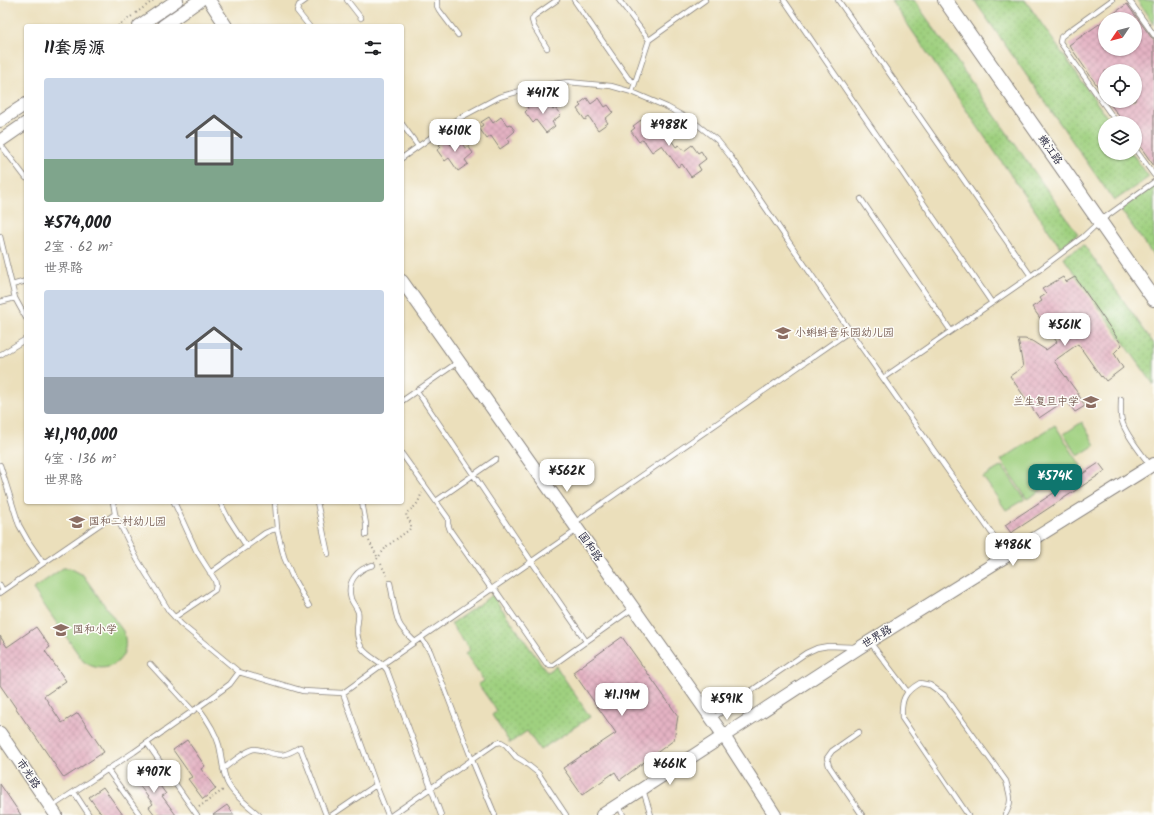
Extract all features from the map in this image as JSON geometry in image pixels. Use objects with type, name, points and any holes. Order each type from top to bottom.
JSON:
[{"type":"main road","name":"嫩江路","points":[[945,0],[1154,299]]},
{"type":"street","points":[[142,24],[177,0]]},
{"type":"street","points":[[167,24],[200,0]]},
{"type":"street","points":[[209,0],[225,24]]},
{"type":"street","points":[[0,122],[24,105]]},
{"type":"street","points":[[0,141],[24,124]]},
{"type":"street","name":"国和路","points":[[404,284],[724,736],[775,815]]},
{"type":"street","name":"世界路","points":[[602,815],[621,810],[642,789],[795,688],[1153,465]]},
{"type":"street","name":"市光路","points":[[0,733],[54,811]]},
{"type":"lane","points":[[306,0],[299,5],[297,11],[307,24]]},
{"type":"lane","points":[[347,0],[360,18]]},
{"type":"lane","points":[[437,0],[439,10],[458,35]]},
{"type":"lane","points":[[547,48],[534,27],[532,20],[534,16],[557,0]]},
{"type":"lane","points":[[574,0],[628,78],[635,83]]},
{"type":"lane","points":[[620,0],[649,40]]},
{"type":"lane","points":[[695,0],[698,5]]},
{"type":"lane","points":[[632,92],[649,40],[704,0]]},
{"type":"lane","points":[[784,0],[992,303]]},
{"type":"lane","points":[[838,0],[1030,276]]},
{"type":"lane","points":[[1112,0],[1061,37],[1060,42],[1112,116]]},
{"type":"lane","points":[[1129,0],[1154,36]]},
{"type":"lane","points":[[404,156],[454,121],[499,97],[538,86],[568,82],[611,86],[632,92],[667,107],[694,122],[718,141],[730,156],[850,331],[1008,556]]},
{"type":"lane","points":[[404,127],[418,146]]},
{"type":"lane","points":[[0,144],[24,175]]},
{"type":"lane","points":[[1142,158],[1154,175]]},
{"type":"lane","points":[[883,378],[1030,276],[1082,237],[1100,221],[1154,182]]},
{"type":"lane","points":[[860,199],[950,332]]},
{"type":"lane","points":[[0,236],[15,298],[24,314]]},
{"type":"lane","points":[[12,286],[24,282]]},
{"type":"lane","points":[[0,302],[15,298]]},
{"type":"lane","points":[[114,504],[115,514],[137,559],[169,611],[181,624],[239,672],[303,691],[343,693],[532,562],[576,526],[850,331]]},
{"type":"lane","points":[[0,355],[24,340]]},
{"type":"lane","points":[[404,400],[459,362]]},
{"type":"lane","points":[[417,391],[586,641]]},
{"type":"lane","points":[[1121,399],[1121,413],[1124,426],[1132,439],[1153,465]]},
{"type":"lane","points":[[404,457],[448,518],[450,530],[546,663],[553,665],[633,608]]},
{"type":"lane","points":[[436,501],[496,459]]},
{"type":"lane","points":[[0,464],[19,524],[28,541],[43,563]]},
{"type":"lane","points":[[175,504],[196,550],[215,580],[216,585],[215,590],[175,617]]},
{"type":"lane","points":[[221,504],[227,516],[247,546]]},
{"type":"lane","points":[[275,504],[277,530],[284,557],[292,578],[309,606]]},
{"type":"lane","points":[[318,504],[328,554]]},
{"type":"lane","points":[[362,504],[366,524],[366,535]]},
{"type":"lane","points":[[0,586],[2,592],[115,514]]},
{"type":"lane","points":[[210,573],[265,533],[272,530],[277,530]]},
{"type":"lane","points":[[372,565],[367,566],[357,572],[350,587],[351,600],[359,614],[357,637],[361,647],[367,654],[383,664],[386,670],[441,815]]},
{"type":"lane","points":[[390,582],[399,624],[415,642]]},
{"type":"lane","points":[[421,638],[430,651],[495,815]]},
{"type":"lane","points":[[712,719],[806,653],[817,648],[828,646],[865,645],[907,691]]},
{"type":"lane","points":[[150,664],[192,711]]},
{"type":"lane","points":[[54,811],[74,792],[230,684],[239,672]]},
{"type":"lane","points":[[968,815],[902,718],[901,709],[907,691],[920,683],[930,686],[944,695],[1006,781],[1010,796],[1010,806],[1005,815]]},
{"type":"lane","points":[[343,693],[388,815]]},
{"type":"lane","points":[[198,707],[206,718],[219,745],[223,769],[229,786],[259,815]]},
{"type":"lane","points":[[859,732],[832,751],[827,758],[829,766],[862,815]]},
{"type":"lane","points":[[147,742],[196,813]]},
{"type":"lane","points":[[392,815],[496,743],[501,742],[506,745],[516,757],[538,774],[566,815]]},
{"type":"lane","points":[[223,769],[255,749],[278,756],[292,752],[300,747],[326,815]]},
{"type":"lane","points":[[108,769],[140,815]]},
{"type":"lane","points":[[332,815],[376,785]]},
{"type":"lane","points":[[642,789],[651,815]]},
{"type":"lane","points":[[74,792],[89,815]]},
{"type":"path","points":[[372,565],[387,546],[409,530],[411,523],[407,518],[407,511],[418,503],[425,486]]},
{"type":"path","points":[[196,813],[229,786]]},
{"type":"green space","points":[[891,0],[914,0],[1078,234],[1060,247]]},
{"type":"green space","points":[[974,0],[1025,0],[1098,104],[1098,108],[1101,108],[1106,116],[1098,116],[1098,160],[1137,160],[1149,177],[1114,201]]},
{"type":"green space","points":[[1137,0],[1154,0],[1154,25]]},
{"type":"green space","points":[[1153,185],[1154,187],[1154,257],[1121,210]]},
{"type":"green space","points":[[1084,245],[1154,344],[1154,385],[1063,257]]},
{"type":"green space","points":[[1082,422],[1095,445],[1078,456],[1064,434]]},
{"type":"green space","points":[[1055,425],[1081,466],[1027,499],[1001,460]]},
{"type":"green space","points":[[1002,466],[1025,499],[1006,510],[983,477]]},
{"type":"green space","points":[[63,568],[70,568],[83,575],[123,631],[125,650],[121,658],[109,667],[100,668],[83,661],[33,589]]},
{"type":"green space","points":[[492,595],[547,672],[556,666],[590,717],[540,750],[527,731],[510,743],[492,715],[497,711],[478,684],[484,681],[465,654],[470,650],[451,624]]},
{"type":"building","points":[[1127,4],[1133,12],[1116,12]]},
{"type":"building","points":[[1098,25],[1098,56],[1142,56],[1142,25],[1154,39],[1154,166],[1142,149],[1142,116],[1119,116],[1113,108],[1142,108],[1142,64],[1098,64],[1098,87],[1069,45]]},
{"type":"building","points":[[587,98],[591,104],[599,98],[605,107],[608,105],[613,112],[605,119],[608,123],[598,130],[589,117],[585,120],[577,109],[581,106],[579,104]]},
{"type":"building","points":[[534,101],[538,107],[546,101],[553,110],[555,108],[561,115],[552,122],[555,126],[546,133],[536,120],[533,123],[525,112],[528,109],[527,106]]},
{"type":"building","points":[[489,117],[493,123],[501,117],[507,125],[510,124],[515,131],[507,138],[510,142],[500,149],[491,136],[487,139],[479,128],[483,125],[481,122]]},
{"type":"building","points":[[641,120],[645,126],[653,120],[659,129],[662,127],[676,147],[679,145],[684,151],[692,145],[698,153],[701,151],[706,159],[698,165],[701,170],[691,177],[682,164],[678,167],[662,145],[652,152],[643,139],[639,142],[631,131],[635,128],[633,126]]},
{"type":"building","points":[[447,139],[451,145],[459,139],[465,148],[468,146],[473,153],[465,160],[468,164],[458,171],[449,158],[445,161],[437,150],[441,147],[439,145]]},
{"type":"building","points":[[1063,277],[1066,282],[1075,277],[1122,345],[1114,353],[1123,368],[1106,381],[1102,376],[1101,377],[1078,344],[1054,361],[1077,392],[1085,406],[1075,412],[1066,400],[1039,418],[1010,376],[1023,367],[1018,339],[1032,341],[1046,350],[1057,342],[1032,307],[1042,301],[1040,298],[1046,294],[1042,289]]},
{"type":"building","points":[[1099,463],[1105,471],[1011,533],[1005,525]]},
{"type":"building","points":[[36,627],[50,647],[45,651],[66,681],[44,696],[62,723],[78,713],[104,752],[64,778],[0,685],[0,636],[7,647]]},
{"type":"building","points":[[622,637],[678,716],[674,740],[620,780],[615,772],[582,795],[563,768],[616,733],[573,672]]},
{"type":"building","points":[[187,740],[205,766],[201,769],[216,789],[203,799],[188,779],[192,777],[173,750]]},
{"type":"building","points":[[147,768],[166,794],[162,796],[176,815],[155,815],[149,807],[153,804],[134,778]]},
{"type":"building","points":[[0,784],[21,815],[0,815]]},
{"type":"building","points":[[103,787],[123,815],[102,815],[89,797]]},
{"type":"building","points":[[227,805],[234,815],[213,815]]},
{"type":"place","name":"小蝌蚪音乐园幼儿园","points":[[783,333]]},
{"type":"place","name":"兰生复旦中学","points":[[1091,402]]},
{"type":"place","name":"国和二村幼儿园","points":[[77,522]]},
{"type":"place","name":"国和小学","points":[[61,630]]}]
